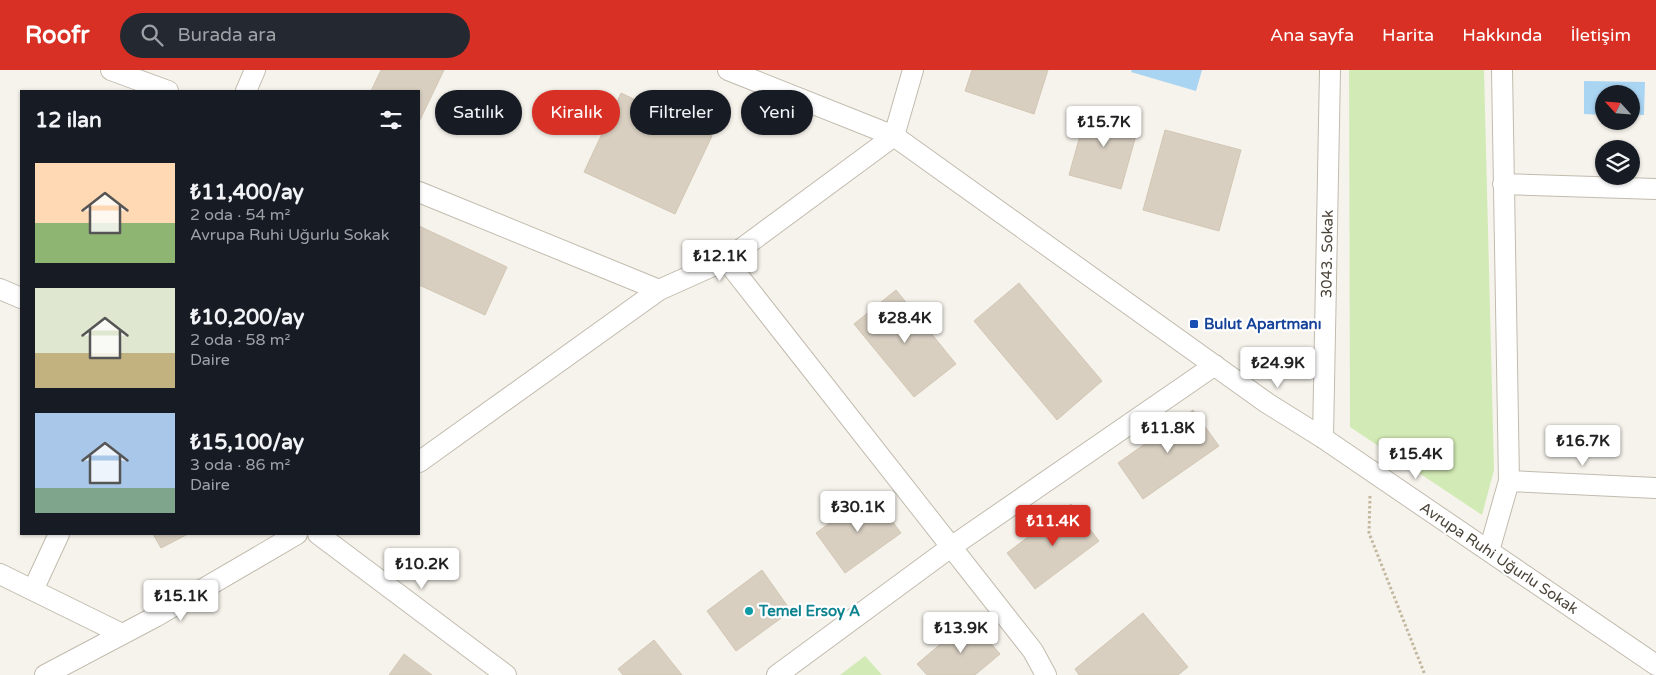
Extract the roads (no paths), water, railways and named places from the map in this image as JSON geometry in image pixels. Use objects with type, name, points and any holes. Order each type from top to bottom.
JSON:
[{"type":"street","points":[[111,70],[165,90]]},
{"type":"street","points":[[246,90],[256,70]]},
{"type":"street","name":"Avrupa Ruhi Uğurlu Sokak","points":[[728,70],[894,136],[1267,403],[1323,438],[1656,665]]},
{"type":"street","points":[[420,461],[659,290],[726,260],[894,136],[913,70]]},
{"type":"street","name":"3043. Sokak","points":[[1323,438],[1330,70]]},
{"type":"street","points":[[1489,551],[1509,481],[1502,70]]},
{"type":"street","points":[[1503,184],[1656,189]]},
{"type":"street","points":[[420,192],[659,290]]},
{"type":"street","points":[[726,260],[1033,651],[1046,675]]},
{"type":"street","points":[[0,289],[20,298]]},
{"type":"street","points":[[777,675],[951,547],[1215,365]]},
{"type":"street","points":[[1509,481],[1656,488]]},
{"type":"street","points":[[33,590],[59,535]]},
{"type":"street","points":[[45,675],[155,617],[294,535]]},
{"type":"street","points":[[319,535],[506,675]]},
{"type":"street","points":[[0,574],[122,634]]},
{"type":"water","points":[[1132,70],[1202,70],[1196,91],[1131,72]]},
{"type":"water","points":[[1584,81],[1645,82],[1644,115],[1640,115],[1640,85],[1595,85],[1595,115],[1584,114]]},
{"type":"place","name":"Bulut Apartmanı","points":[[1194,324]]},
{"type":"place","name":"Temel Ersoy A","points":[[749,611]]}]
